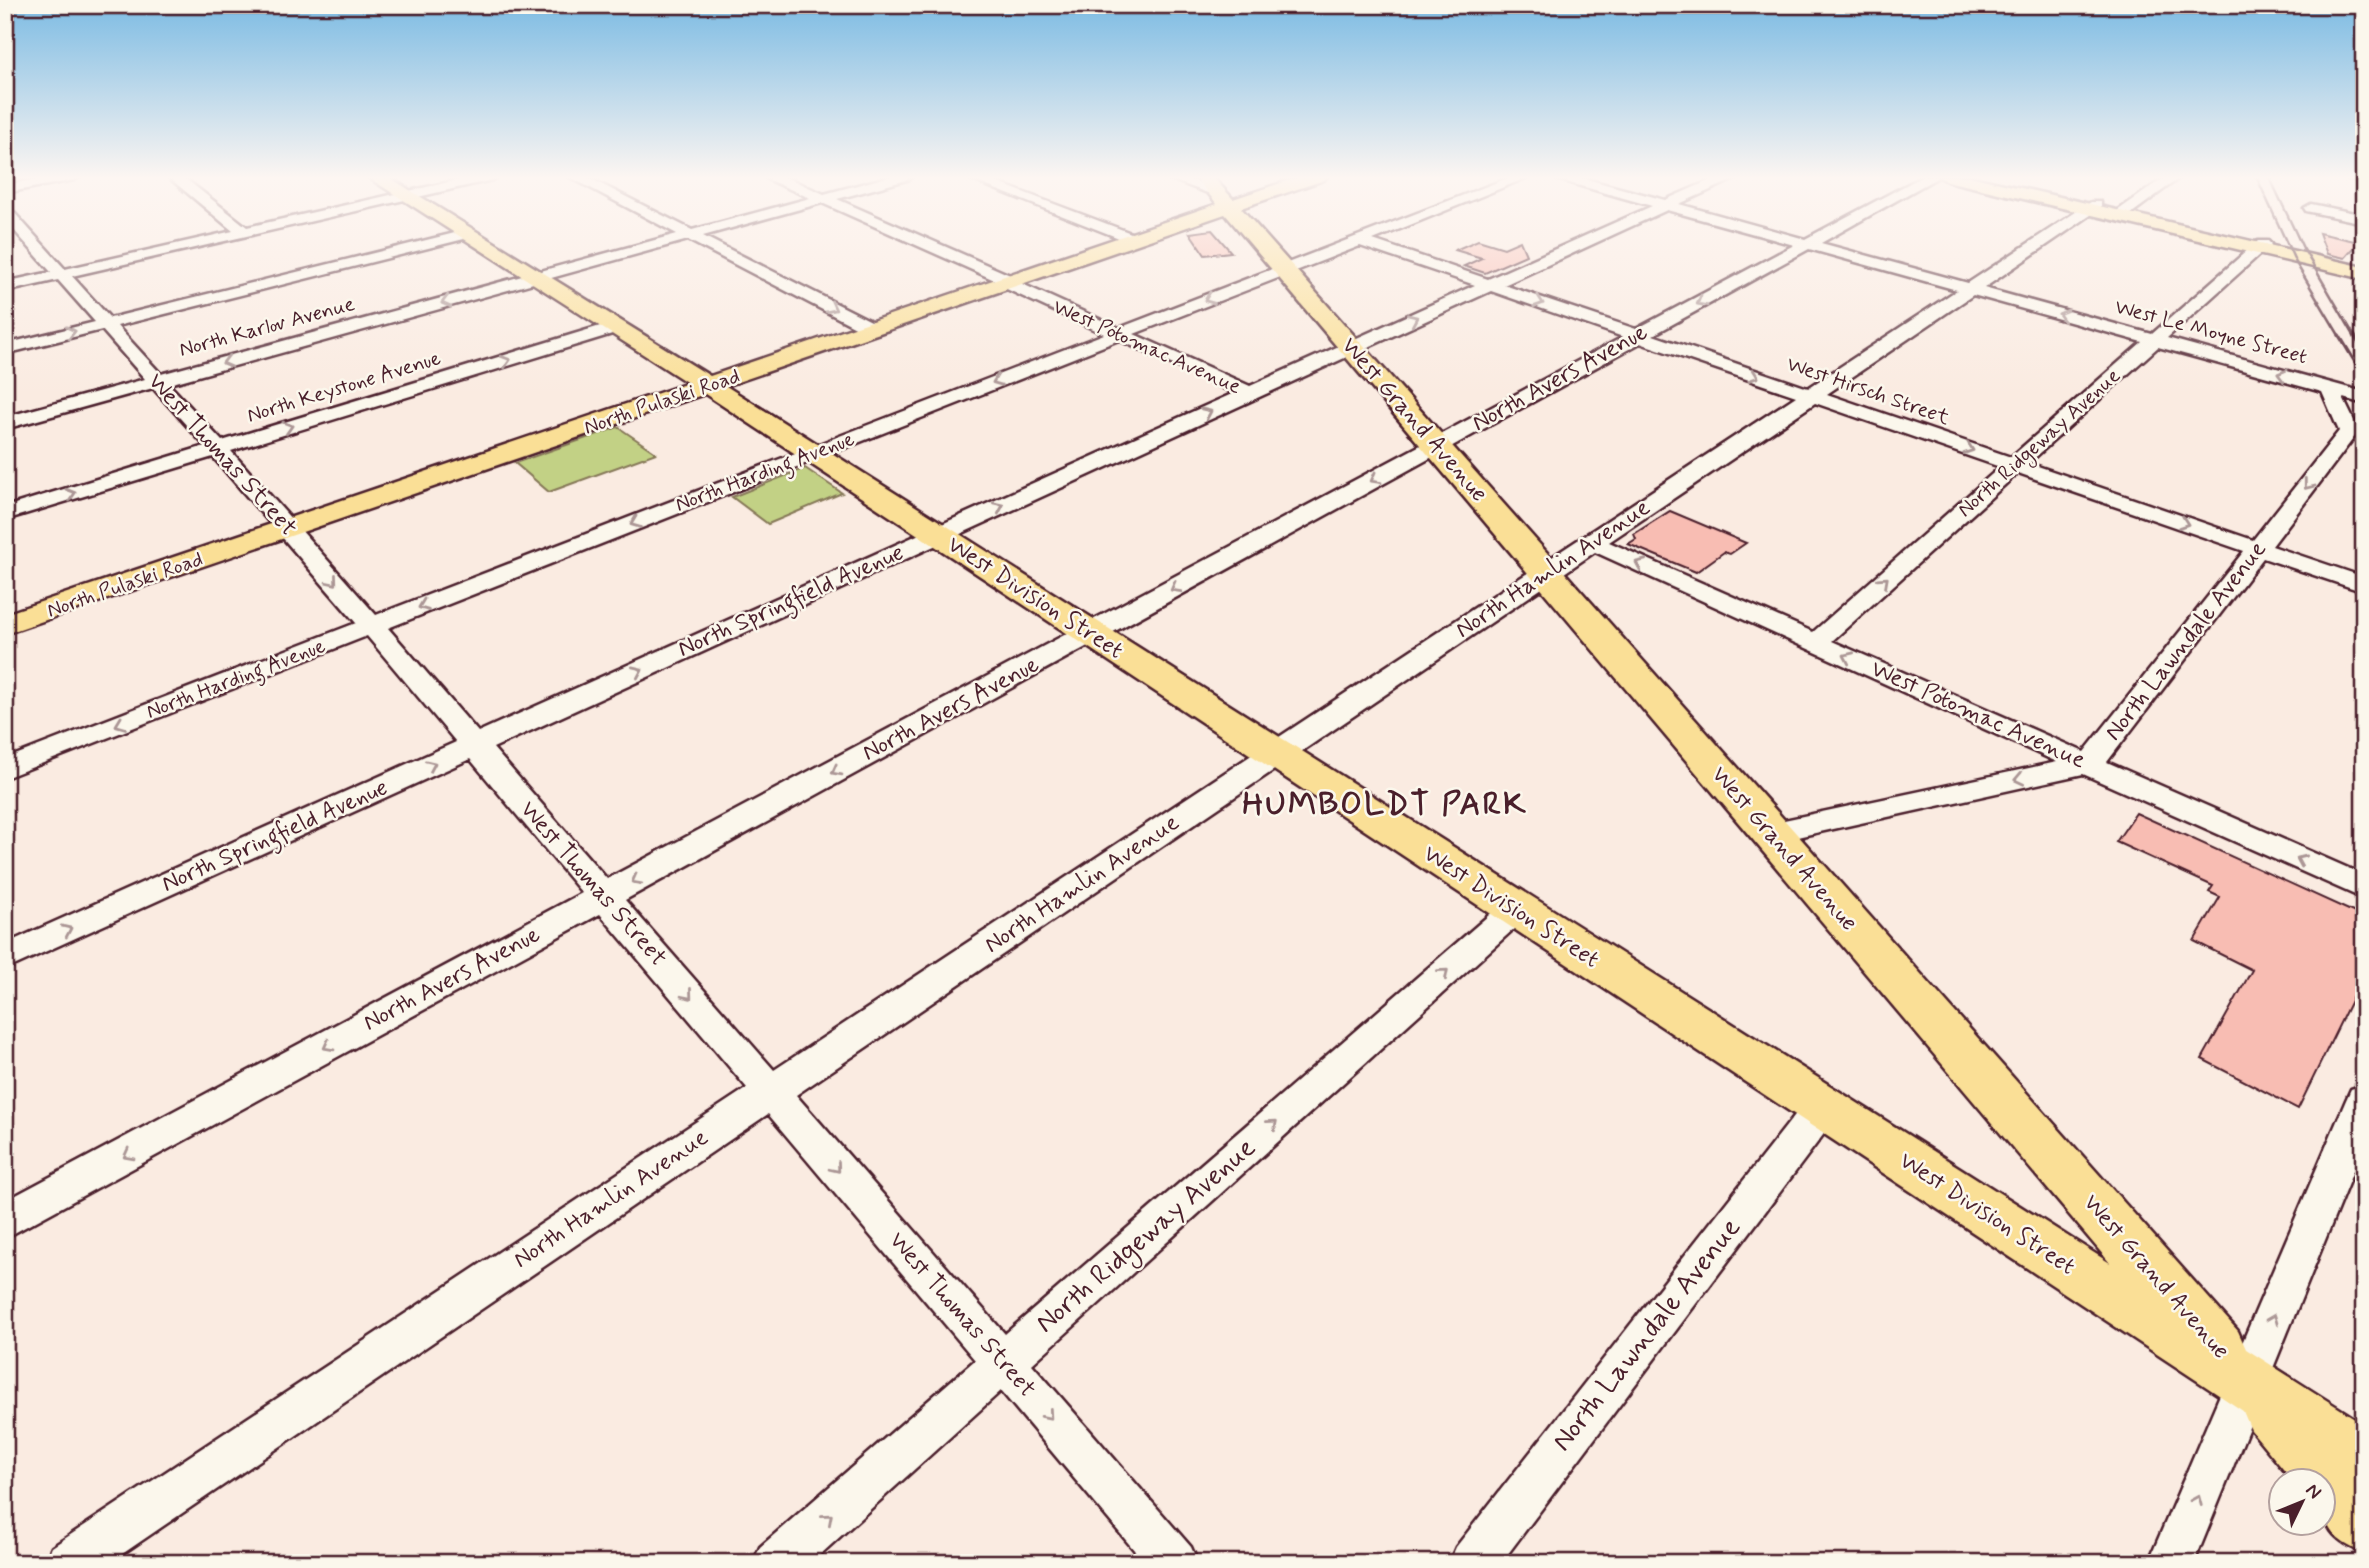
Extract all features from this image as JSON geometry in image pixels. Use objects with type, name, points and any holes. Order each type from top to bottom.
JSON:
[{"type":"main road","name":"West Division Street","points":[[491,249],[709,386],[1275,755],[2364,1457]]},
{"type":"main road","name":"North Pulaski Road","points":[[5,625],[1105,249]]},
{"type":"main road","name":"West Grand Avenue","points":[[1267,249],[2246,1381],[2364,1523]]},
{"type":"main road","points":[[2275,249],[2364,270]]},
{"type":"street","name":"West Thomas Street","points":[[40,249],[289,529],[1175,1563]]},
{"type":"street","points":[[5,287],[170,249]]},
{"type":"street","points":[[5,349],[406,249]]},
{"type":"street","name":"North Karlov Avenue","points":[[5,423],[636,249]]},
{"type":"street","points":[[719,249],[873,329]]},
{"type":"street","name":"West Potomac Avenue","points":[[936,249],[1249,393]]},
{"type":"street","name":"North Harding Avenue","points":[[5,769],[1335,249]]},
{"type":"street","name":"West Hirsch Street","points":[[1385,249],[2364,585]]},
{"type":"street","name":"North Springfield Avenue","points":[[5,958],[1568,249]]},
{"type":"street","name":"North Avers Avenue","points":[[5,1221],[1798,249]]},
{"type":"street","name":"West Le Moyne Street","points":[[1827,249],[2364,398]]},
{"type":"street","name":"North Hamlin Avenue","points":[[68,1563],[2030,249]]},
{"type":"street","name":"North Ridgeway Avenue","points":[[1815,643],[2257,249]]},
{"type":"street","name":"North Keystone Avenue","points":[[5,514],[616,327]]},
{"type":"street","name":"North Lawndale Avenue","points":[[1770,833],[2085,764],[2099,754],[2350,431],[2329,388]]},
{"type":"street","name":"West Potomac Avenue","points":[[1592,543],[2364,888]]},
{"type":"street","name":"North Ridgeway Avenue","points":[[776,1563],[1515,910]]},
{"type":"street","points":[[2171,1563],[2364,1100]]},
{"type":"street","name":"North Lawndale Avenue","points":[[1472,1563],[1822,1108]]},
{"type":"green space","points":[[618,427],[656,453],[549,492],[515,463]]},
{"type":"green space","points":[[805,468],[842,493],[768,524],[732,497]]},
{"type":"building","points":[[1201,249],[1229,249],[1231,252],[1205,255]]},
{"type":"building","points":[[1524,249],[1526,255],[1485,273],[1464,266],[1482,258],[1455,250]]},
{"type":"building","points":[[2325,249],[2353,249],[2345,258],[2327,254]]},
{"type":"building","points":[[1670,511],[1746,543],[1730,554],[1724,552],[1696,572],[1628,544],[1636,539],[1634,534]]},
{"type":"building","points":[[2136,813],[2364,917],[2364,974],[2298,1109],[2202,1059],[2252,970],[2194,941],[2220,897],[2209,892],[2213,886],[2116,842]]},
{"type":"railway","points":[[2290,249],[2340,337]]},
{"type":"railway","points":[[2304,249],[2355,337]]},
{"type":"railway","points":[[2339,335],[2364,377]]},
{"type":"railway","points":[[2354,335],[2364,352]]},
{"type":"district","name":"HUMBOLDT PARK","points":[[1385,805]]}]
